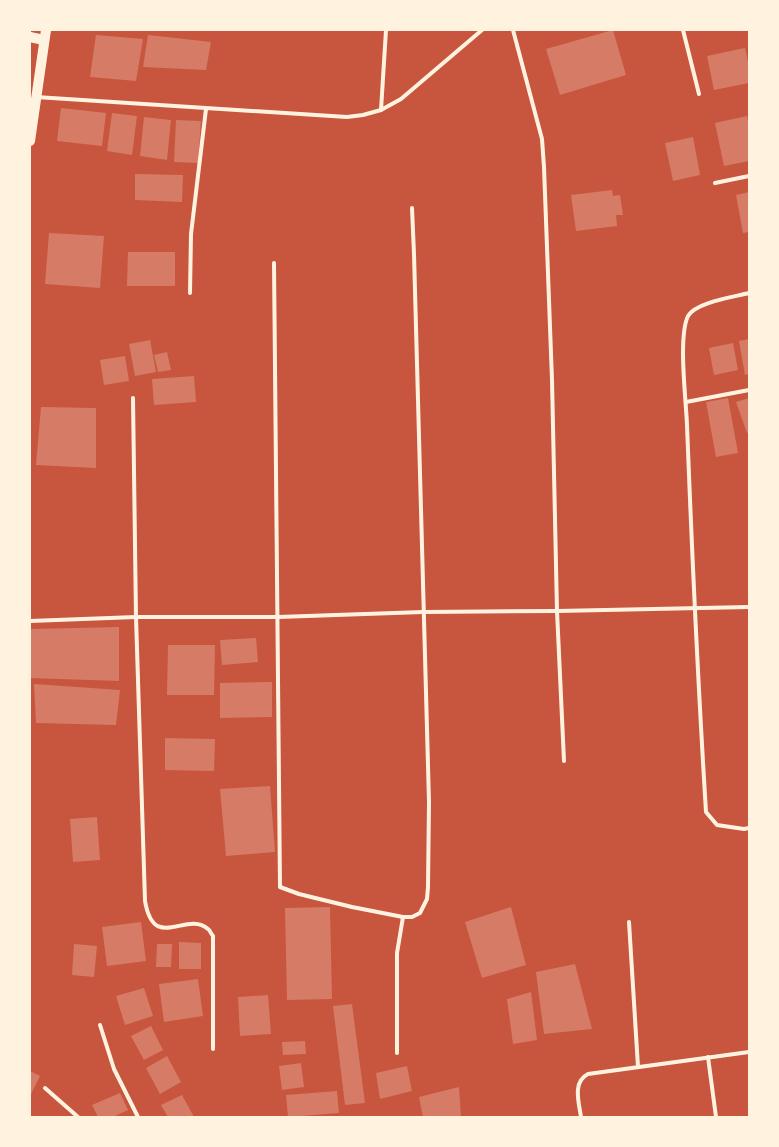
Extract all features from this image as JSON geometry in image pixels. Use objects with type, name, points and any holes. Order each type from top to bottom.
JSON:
[{"type":"main road","points":[[30,37],[45,35],[30,141]]},
{"type":"street","points":[[381,110],[386,30]]},
{"type":"street","points":[[36,97],[348,117],[363,115],[381,110],[401,100],[482,30]]},
{"type":"street","points":[[513,30],[542,139],[544,167],[552,380],[557,611],[564,761]]},
{"type":"street","points":[[683,30],[699,94]]},
{"type":"street","points":[[190,293],[191,234],[206,109]]},
{"type":"street","points":[[715,183],[749,176]]},
{"type":"street","points":[[274,263],[280,887],[300,894],[345,905],[403,917],[412,917],[420,914],[427,899],[429,802],[412,208]]},
{"type":"street","points":[[749,293],[699,307],[692,311],[685,324],[683,348],[694,607],[706,812],[718,825],[744,829],[749,828]]},
{"type":"street","points":[[686,402],[749,390]]},
{"type":"street","points":[[133,398],[136,616],[146,907],[151,921],[156,926],[164,927],[198,924],[208,929],[213,936],[213,1049]]},
{"type":"street","points":[[30,621],[136,616],[278,617],[423,612],[749,607]]},
{"type":"street","points":[[397,1053],[397,953],[403,917]]},
{"type":"street","points":[[629,922],[638,1067]]},
{"type":"street","points":[[100,1025],[114,1068],[138,1117]]},
{"type":"street","points":[[581,1117],[578,1086],[583,1077],[588,1074],[749,1052]]},
{"type":"street","points":[[708,1057],[716,1117]]},
{"type":"street","points":[[45,1088],[78,1117]]},
{"type":"building","points":[[613,30],[626,75],[560,95],[546,49]]},
{"type":"building","points":[[96,35],[143,39],[136,81],[90,77]]},
{"type":"building","points":[[148,35],[211,42],[206,70],[143,67]]},
{"type":"building","points":[[745,48],[749,66],[749,83],[714,90],[707,56]]},
{"type":"building","points":[[61,108],[106,113],[102,146],[57,141]]},
{"type":"building","points":[[112,113],[137,116],[132,155],[107,151]]},
{"type":"building","points":[[747,116],[749,125],[749,161],[724,166],[715,123]]},
{"type":"building","points":[[144,117],[171,120],[167,160],[140,156]]},
{"type":"building","points":[[176,120],[201,121],[198,163],[174,162]]},
{"type":"building","points":[[693,137],[700,175],[673,181],[665,143]]},
{"type":"building","points":[[135,174],[183,175],[182,202],[135,200]]},
{"type":"building","points":[[612,190],[613,196],[620,195],[623,215],[616,215],[617,226],[576,231],[571,195]]},
{"type":"building","points":[[749,192],[749,232],[743,233],[736,195]]},
{"type":"building","points":[[49,233],[104,236],[100,288],[45,284]]},
{"type":"building","points":[[128,252],[175,252],[175,286],[127,286]]},
{"type":"building","points":[[749,339],[749,374],[745,375],[739,341]]},
{"type":"building","points":[[150,340],[156,372],[135,376],[129,344]]},
{"type":"building","points":[[733,343],[738,370],[714,375],[709,348]]},
{"type":"building","points":[[167,352],[171,370],[158,372],[154,355]]},
{"type":"building","points":[[125,356],[129,381],[104,385],[100,360]]},
{"type":"building","points":[[194,376],[196,402],[154,405],[152,379]]},
{"type":"building","points":[[728,398],[738,453],[716,457],[706,402]]},
{"type":"building","points":[[749,398],[749,432],[747,433],[736,402]]},
{"type":"building","points":[[41,407],[96,408],[96,468],[36,465]]},
{"type":"building","points":[[119,627],[119,681],[30,678],[30,629]]},
{"type":"building","points":[[256,638],[258,662],[222,665],[220,640]]},
{"type":"building","points":[[168,645],[215,645],[214,695],[167,695]]},
{"type":"building","points":[[272,682],[272,717],[220,718],[220,683]]},
{"type":"building","points":[[34,684],[120,690],[116,725],[36,723]]},
{"type":"building","points":[[165,738],[215,739],[214,771],[165,770]]},
{"type":"building","points":[[270,786],[275,852],[226,856],[220,789]]},
{"type":"building","points":[[97,817],[100,860],[73,862],[70,819]]},
{"type":"building","points":[[330,907],[332,999],[287,1000],[285,908]]},
{"type":"building","points":[[511,907],[526,965],[482,978],[465,922]]},
{"type":"building","points":[[141,922],[146,961],[107,966],[102,927]]},
{"type":"building","points":[[179,942],[201,943],[201,969],[179,969]]},
{"type":"building","points":[[74,944],[97,946],[94,977],[72,975]]},
{"type":"building","points":[[157,944],[172,944],[171,967],[156,967]]},
{"type":"building","points":[[575,964],[592,1029],[544,1034],[536,972]]},
{"type":"building","points":[[198,979],[203,1016],[164,1022],[159,984]]},
{"type":"building","points":[[144,988],[153,1016],[125,1025],[116,996]]},
{"type":"building","points":[[531,992],[537,1040],[513,1044],[507,999]]},
{"type":"building","points":[[268,995],[271,1034],[240,1036],[238,997]]},
{"type":"building","points":[[352,1004],[365,1103],[345,1105],[333,1006]]},
{"type":"building","points":[[151,1026],[163,1050],[144,1060],[131,1036]]},
{"type":"building","points":[[305,1041],[306,1054],[283,1055],[282,1042]]},
{"type":"building","points":[[167,1056],[181,1082],[160,1094],[146,1068]]},
{"type":"building","points":[[301,1063],[304,1087],[282,1090],[279,1066]]},
{"type":"building","points":[[407,1066],[412,1091],[380,1099],[376,1073]]},
{"type":"building","points":[[30,1071],[40,1076],[30,1096]]},
{"type":"building","points":[[459,1087],[461,1117],[423,1117],[419,1097]]},
{"type":"building","points":[[337,1091],[339,1113],[288,1117],[286,1095]]},
{"type":"building","points":[[120,1093],[128,1110],[113,1117],[98,1117],[92,1105]]},
{"type":"building","points":[[182,1095],[194,1117],[168,1117],[161,1105]]}]
